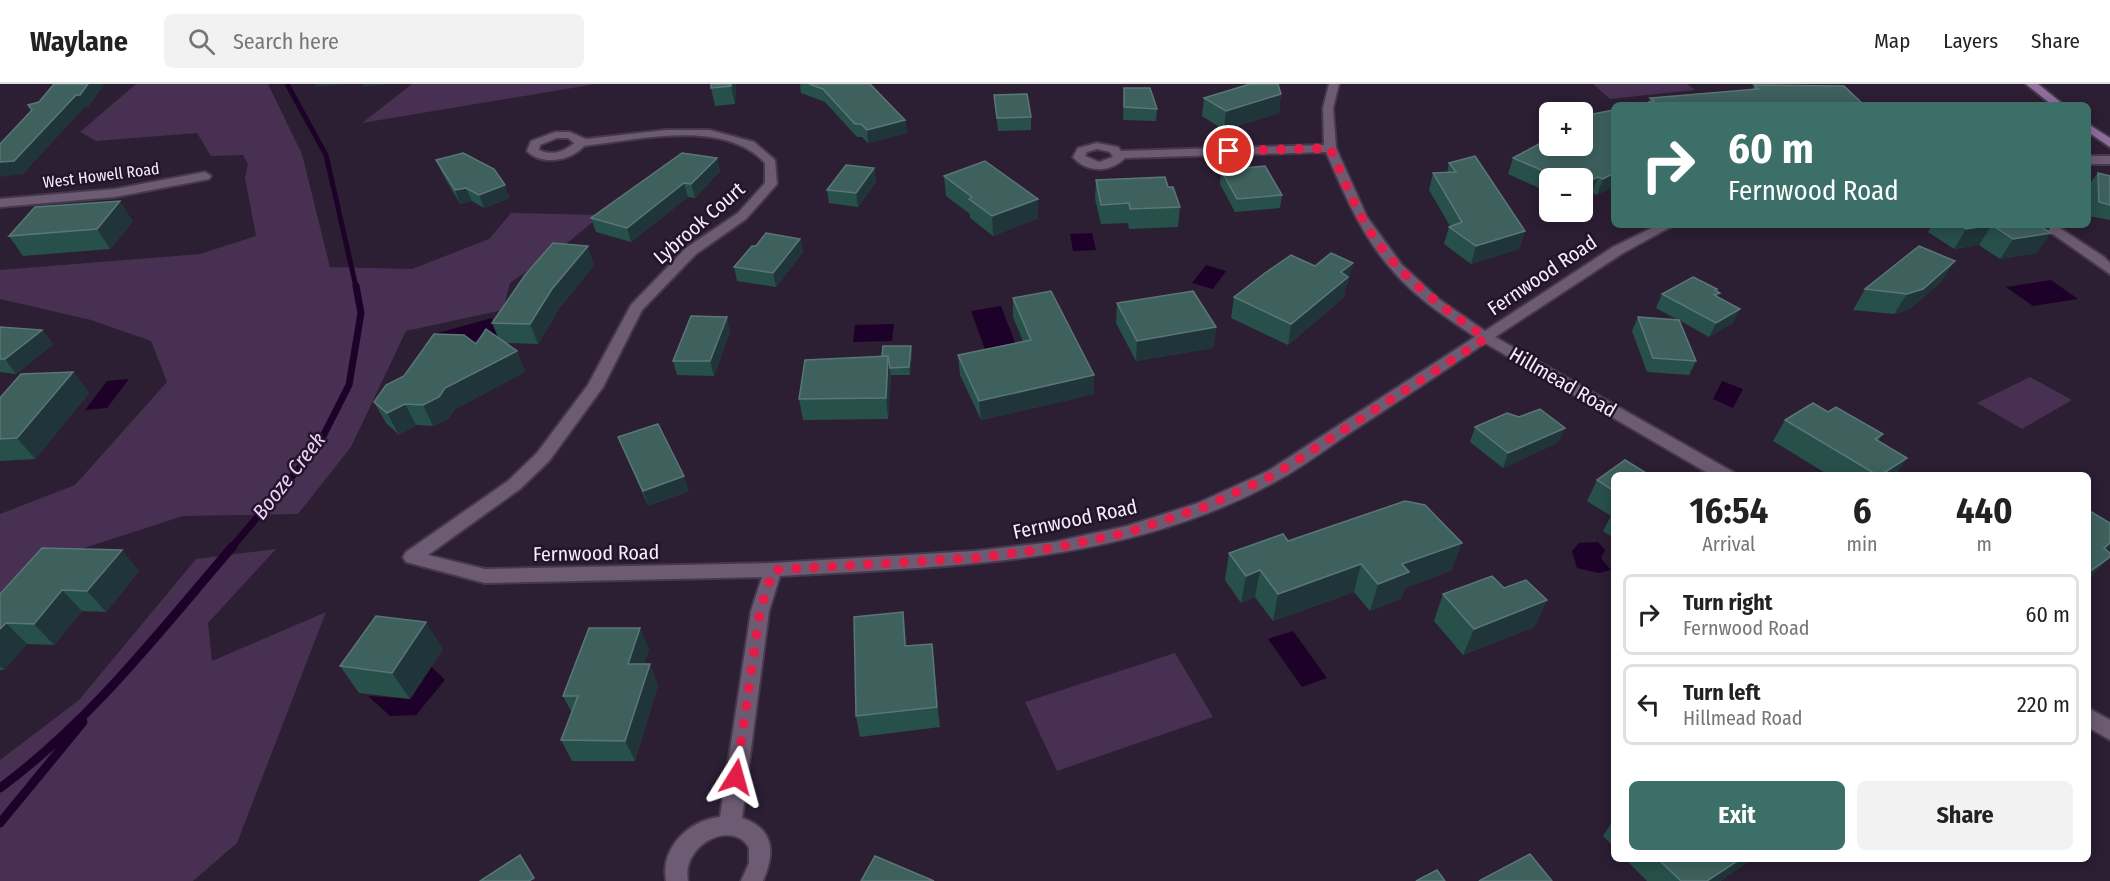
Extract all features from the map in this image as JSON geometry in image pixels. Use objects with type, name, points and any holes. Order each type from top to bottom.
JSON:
[{"type":"main road","points":[[2031,84],[2055,102]]},
{"type":"main road","points":[[2091,129],[2110,144]]},
{"type":"street","name":"Hillmead Road","points":[[1334,84],[1328,108],[1330,148],[1361,217],[1397,268],[1435,303],[1486,338],[1720,472]]},
{"type":"street","name":"Lybrook Court","points":[[412,557],[514,484],[543,456],[595,387],[636,308],[691,251],[742,216],[771,184],[771,162],[752,144],[721,135],[683,133],[580,143]]},
{"type":"street","points":[[1118,155],[1330,148]]},
{"type":"street","points":[[2091,160],[2110,160]]},
{"type":"street","name":"West Howell Road","points":[[0,204],[116,193],[206,176]]},
{"type":"street","name":"Fernwood Road","points":[[412,557],[485,576],[773,570],[975,558],[1054,548],[1129,532],[1204,507],[1274,475],[1618,250],[1662,228]]},
{"type":"street","points":[[2051,228],[2099,260],[2110,270]]},
{"type":"street","points":[[730,824],[760,611],[773,570]]},
{"type":"street","points":[[2091,718],[2110,731]]},
{"type":"street","points":[[677,881],[676,862],[682,849],[691,838],[716,825],[730,824],[743,827],[753,834],[760,844],[761,857],[758,871],[752,881]]},
{"type":"shaded area","points":[[136,84],[268,84],[302,154],[330,267],[412,269],[489,239],[511,213],[601,215],[571,240],[510,283],[503,310],[406,331],[351,447],[298,514],[183,516],[44,561],[0,614],[0,514],[75,485],[167,382],[151,341],[91,320],[0,299],[0,270],[200,254],[256,236],[245,178],[248,164],[243,155],[211,156],[197,133],[96,141],[80,132]]},
{"type":"shaded area","points":[[412,84],[596,84],[362,123]]},
{"type":"shaded area","points":[[1593,84],[1687,84],[1695,90],[1610,99]]},
{"type":"shaded area","points":[[1092,233],[1096,250],[1073,251],[1070,234]]},
{"type":"shaded area","points":[[1206,265],[1226,271],[1213,289],[1192,283]]},
{"type":"shaded area","points":[[2051,280],[2078,299],[2033,306],[2006,287]]},
{"type":"shaded area","points":[[1001,306],[1018,350],[987,355],[971,311]]},
{"type":"shaded area","points":[[492,318],[497,335],[438,351],[434,334]]},
{"type":"shaded area","points":[[894,324],[892,341],[853,342],[855,325]]},
{"type":"shaded area","points":[[2030,377],[2072,400],[2022,429],[1977,403]]},
{"type":"shaded area","points":[[129,379],[107,408],[85,410],[107,381]]},
{"type":"shaded area","points":[[1722,381],[1743,389],[1733,408],[1713,399]]},
{"type":"shaded area","points":[[1598,542],[1605,550],[1601,558],[1611,570],[1599,573],[1577,568],[1572,551],[1579,543]]},
{"type":"shaded area","points":[[276,549],[208,623],[212,661],[326,612],[237,843],[193,881],[0,881],[0,760],[79,700],[196,559]]},
{"type":"shaded area","points":[[1293,631],[1327,678],[1302,687],[1268,639]]},
{"type":"shaded area","points":[[1175,653],[1213,717],[1057,771],[1025,702]]},
{"type":"shaded area","points":[[431,666],[445,680],[416,715],[390,716],[368,696],[410,699]]},
{"type":"building","points":[[54,84],[88,84],[80,95],[76,95],[14,161],[0,162],[0,144],[32,110],[28,105],[39,102]]},
{"type":"building","points":[[711,84],[731,84],[731,86],[711,88]]},
{"type":"building","points":[[809,84],[870,84],[905,120],[867,130],[861,124],[855,124],[823,89]]},
{"type":"building","points":[[1250,84],[1278,84],[1281,94],[1226,111],[1204,98]]},
{"type":"building","points":[[1754,85],[1844,86],[1861,102],[1650,102],[1654,101],[1650,98],[1758,89]]},
{"type":"building","points":[[1124,88],[1150,88],[1157,109],[1124,107]]},
{"type":"building","points":[[1027,94],[1031,117],[997,118],[994,95]]},
{"type":"building","points":[[1611,111],[1611,175],[1603,179],[1593,179],[1593,168],[1539,169],[1513,158],[1539,144],[1539,156],[1593,156],[1593,114]]},
{"type":"building","points":[[463,153],[494,169],[505,185],[479,195],[466,188],[455,190],[436,160]]},
{"type":"building","points":[[682,153],[717,158],[691,184],[684,183],[627,228],[591,218]]},
{"type":"building","points":[[1475,156],[1525,231],[1476,246],[1449,227],[1462,222],[1433,173],[1456,172],[1449,163]]},
{"type":"building","points":[[985,161],[1038,199],[992,216],[944,176]]},
{"type":"building","points":[[846,165],[874,168],[856,193],[827,190]]},
{"type":"building","points":[[1265,166],[1282,195],[1237,199],[1221,170]]},
{"type":"building","points":[[2098,173],[2110,176],[2110,205],[2099,202]]},
{"type":"building","points":[[1165,177],[1168,187],[1173,187],[1180,207],[1130,209],[1129,203],[1101,205],[1096,180]]},
{"type":"building","points":[[120,201],[97,229],[9,236],[35,207]]},
{"type":"building","points":[[1996,228],[2043,228],[2051,233],[2013,239]]},
{"type":"building","points":[[766,233],[800,239],[773,273],[734,267],[752,246],[756,246]]},
{"type":"building","points":[[553,243],[588,246],[552,289],[530,324],[492,323],[525,275]]},
{"type":"building","points":[[1919,246],[1955,261],[1923,289],[1907,294],[1865,289]]},
{"type":"building","points":[[1331,253],[1353,263],[1341,272],[1348,277],[1291,324],[1234,297],[1291,255],[1315,266]]},
{"type":"building","points":[[1693,277],[1717,289],[1715,290],[1720,293],[1714,295],[1740,309],[1716,323],[1662,294]]},
{"type":"building","points":[[1051,291],[1094,375],[979,401],[958,355],[1031,340],[1013,298]]},
{"type":"building","points":[[1193,291],[1216,327],[1137,341],[1117,303]]},
{"type":"building","points":[[691,316],[727,317],[710,361],[673,361]]},
{"type":"building","points":[[1638,317],[1679,320],[1696,361],[1653,358]]},
{"type":"building","points":[[0,327],[42,330],[5,359],[0,359]]},
{"type":"building","points":[[486,329],[517,351],[445,388],[439,397],[423,405],[405,404],[387,413],[374,402],[386,385],[404,376],[434,334],[464,335],[476,344]]},
{"type":"building","points":[[883,346],[911,346],[909,367],[890,368],[888,356],[882,356]]},
{"type":"building","points":[[888,356],[886,398],[799,399],[805,360]]},
{"type":"building","points":[[73,372],[17,438],[0,439],[0,398],[21,374]]},
{"type":"building","points":[[1813,403],[1828,412],[1836,407],[1883,434],[1875,439],[1907,458],[1885,472],[1872,472],[1785,420]]},
{"type":"building","points":[[1540,409],[1565,428],[1508,453],[1475,427],[1507,413],[1519,417]]},
{"type":"building","points":[[658,424],[684,476],[643,491],[618,437]]},
{"type":"building","points":[[1625,460],[1644,472],[1611,472],[1611,489],[1597,480]]},
{"type":"building","points":[[1405,501],[1425,505],[1462,543],[1402,564],[1409,572],[1378,584],[1361,564],[1278,594],[1260,570],[1246,576],[1229,553],[1283,534],[1288,541]]},
{"type":"building","points":[[2091,512],[2110,523],[2110,543],[2104,548],[2110,553],[2110,557],[2092,570]]},
{"type":"building","points":[[42,548],[122,550],[87,591],[62,590],[34,624],[6,623],[0,629],[0,594]]},
{"type":"building","points":[[1492,576],[1504,588],[1526,580],[1547,600],[1474,629],[1443,594]]},
{"type":"building","points":[[903,612],[905,646],[932,644],[937,707],[856,716],[854,617]]},
{"type":"building","points":[[376,616],[426,622],[392,673],[340,666]]},
{"type":"building","points":[[589,628],[640,628],[628,664],[650,664],[625,741],[561,740],[578,696],[563,696]]},
{"type":"building","points":[[1530,854],[1552,881],[1479,881]]},
{"type":"building","points":[[520,855],[534,878],[529,881],[480,881]]},
{"type":"building","points":[[875,856],[934,881],[861,881]]},
{"type":"building","points":[[1661,862],[1736,862],[1707,881],[1681,881]]},
{"type":"building","points":[[1437,870],[1445,881],[1416,881]]},
{"type":"waterway","name":"Booze Creek","points":[[287,84],[326,155],[356,287]]},
{"type":"waterway","name":"Booze Creek","points":[[232,547],[318,446],[349,385],[361,313],[356,286]]},
{"type":"waterway","name":"Booze Creek","points":[[0,788],[65,734],[123,674],[233,546]]},
{"type":"waterway","points":[[0,823],[83,722]]},
{"type":"route","points":[[736,777],[760,611],[773,570],[975,558],[1054,548],[1129,532],[1204,507],[1274,475],[1486,338],[1435,303],[1397,268],[1361,217],[1330,148],[1229,151]]}]
